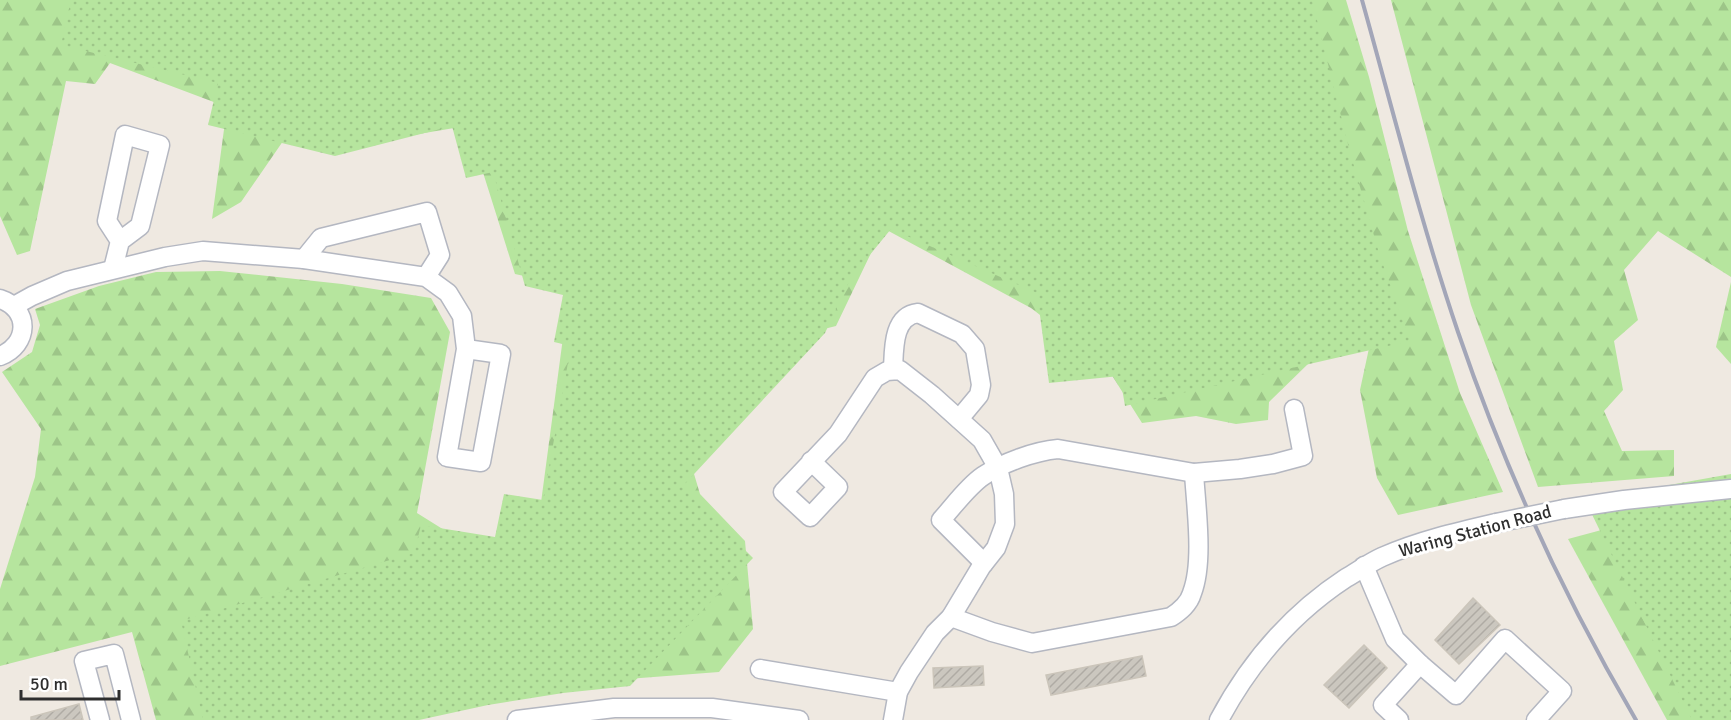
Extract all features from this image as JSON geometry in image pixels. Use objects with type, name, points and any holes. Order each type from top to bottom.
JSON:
[{"type":"street","points":[[113,269],[120,241],[140,226],[160,145],[125,135],[107,221],[120,241]]},
{"type":"street","points":[[304,259],[321,238],[427,212],[440,255],[426,277]]},
{"type":"street","points":[[7,302],[32,296],[67,281],[113,269],[203,251],[304,259],[426,277],[448,293],[462,316],[466,349],[447,457],[481,462],[501,354],[466,349]]},
{"type":"street","points":[[0,356],[10,351],[22,335],[20,315],[7,302]]},
{"type":"street","points":[[893,370],[897,332],[904,320],[911,314],[918,313],[962,334],[975,349],[981,385],[979,395],[959,419]]},
{"type":"street","points":[[811,461],[838,434],[874,378],[886,371],[900,370],[919,383],[982,440],[998,468],[1004,494],[1005,524],[996,548],[984,563],[951,617],[926,646],[898,692],[893,720]]},
{"type":"street","points":[[984,563],[940,520],[982,476],[998,468],[1041,451],[1058,449],[1194,473],[1273,464],[1303,456],[1294,409]]},
{"type":"street","points":[[951,617],[1032,643],[1171,617],[1183,609],[1192,594],[1198,560],[1194,473]]},
{"type":"street","name":"Waring Station Road","points":[[1219,720],[1249,669],[1291,621],[1317,597],[1364,566],[1407,547],[1496,523],[1624,500],[1731,489]]},
{"type":"street","points":[[1364,566],[1395,639],[1456,695],[1505,639],[1562,691],[1536,720]]},
{"type":"street","points":[[100,720],[84,661],[114,654],[131,720]]},
{"type":"street","points":[[1399,720],[1383,705],[1420,664]]},
{"type":"street","points":[[760,669],[898,692]]},
{"type":"street","points":[[517,720],[614,708],[712,708],[799,720]]},
{"type":"green space","points":[[0,0],[1346,0],[1369,77],[1408,231],[1460,393],[1503,492],[1398,515],[1377,478],[1360,390],[1374,325],[1348,325],[1269,402],[1268,420],[1236,424],[1196,416],[1142,423],[1106,366],[1031,308],[883,228],[836,326],[768,343],[689,457],[700,494],[745,541],[753,629],[719,672],[549,685],[372,720],[156,720],[132,632],[0,666],[0,589],[35,477],[41,429],[2,372],[32,352],[40,325],[35,309],[99,286],[156,272],[220,271],[342,284],[431,298],[450,332],[417,513],[457,538],[504,541],[540,510],[564,330],[565,285],[515,274],[466,126],[342,147],[290,131],[241,202],[212,219],[227,107],[110,63],[95,84],[66,81],[30,251],[17,255],[0,216]]},
{"type":"green space","points":[[71,0],[1312,0],[1350,152],[1379,253],[1410,341],[1125,406],[1120,376],[1049,383],[1037,293],[891,229],[851,278],[825,333],[682,487],[753,558],[630,686],[563,693],[488,705],[419,720],[203,720],[181,621],[414,553],[421,525],[495,537],[504,494],[543,500],[571,346],[554,342],[563,295],[525,286],[493,172],[466,178],[452,126],[335,156],[208,125],[218,83],[61,45]]},
{"type":"green space","points":[[1391,0],[1731,0],[1731,277],[1658,231],[1624,270],[1638,320],[1614,341],[1623,390],[1604,411],[1622,451],[1674,450],[1674,476],[1538,487],[1471,305]]},
{"type":"green space","points":[[1731,282],[1731,364],[1716,347]]},
{"type":"green space","points":[[1731,474],[1731,720],[1692,720],[1585,500]]},
{"type":"green space","points":[[1661,514],[1731,720],[1667,720],[1568,539]]},
{"type":"building","points":[[1473,598],[1500,625],[1459,664],[1435,640]]},
{"type":"building","points":[[1364,645],[1387,668],[1349,708],[1324,685]]},
{"type":"building","points":[[1142,656],[1146,676],[1051,695],[1046,675]]},
{"type":"building","points":[[983,666],[984,685],[934,688],[933,668]]},
{"type":"building","points":[[79,704],[83,720],[31,720],[31,717]]},
{"type":"railway","points":[[1362,0],[1432,250],[1458,332],[1495,432],[1560,579],[1636,720]]}]
